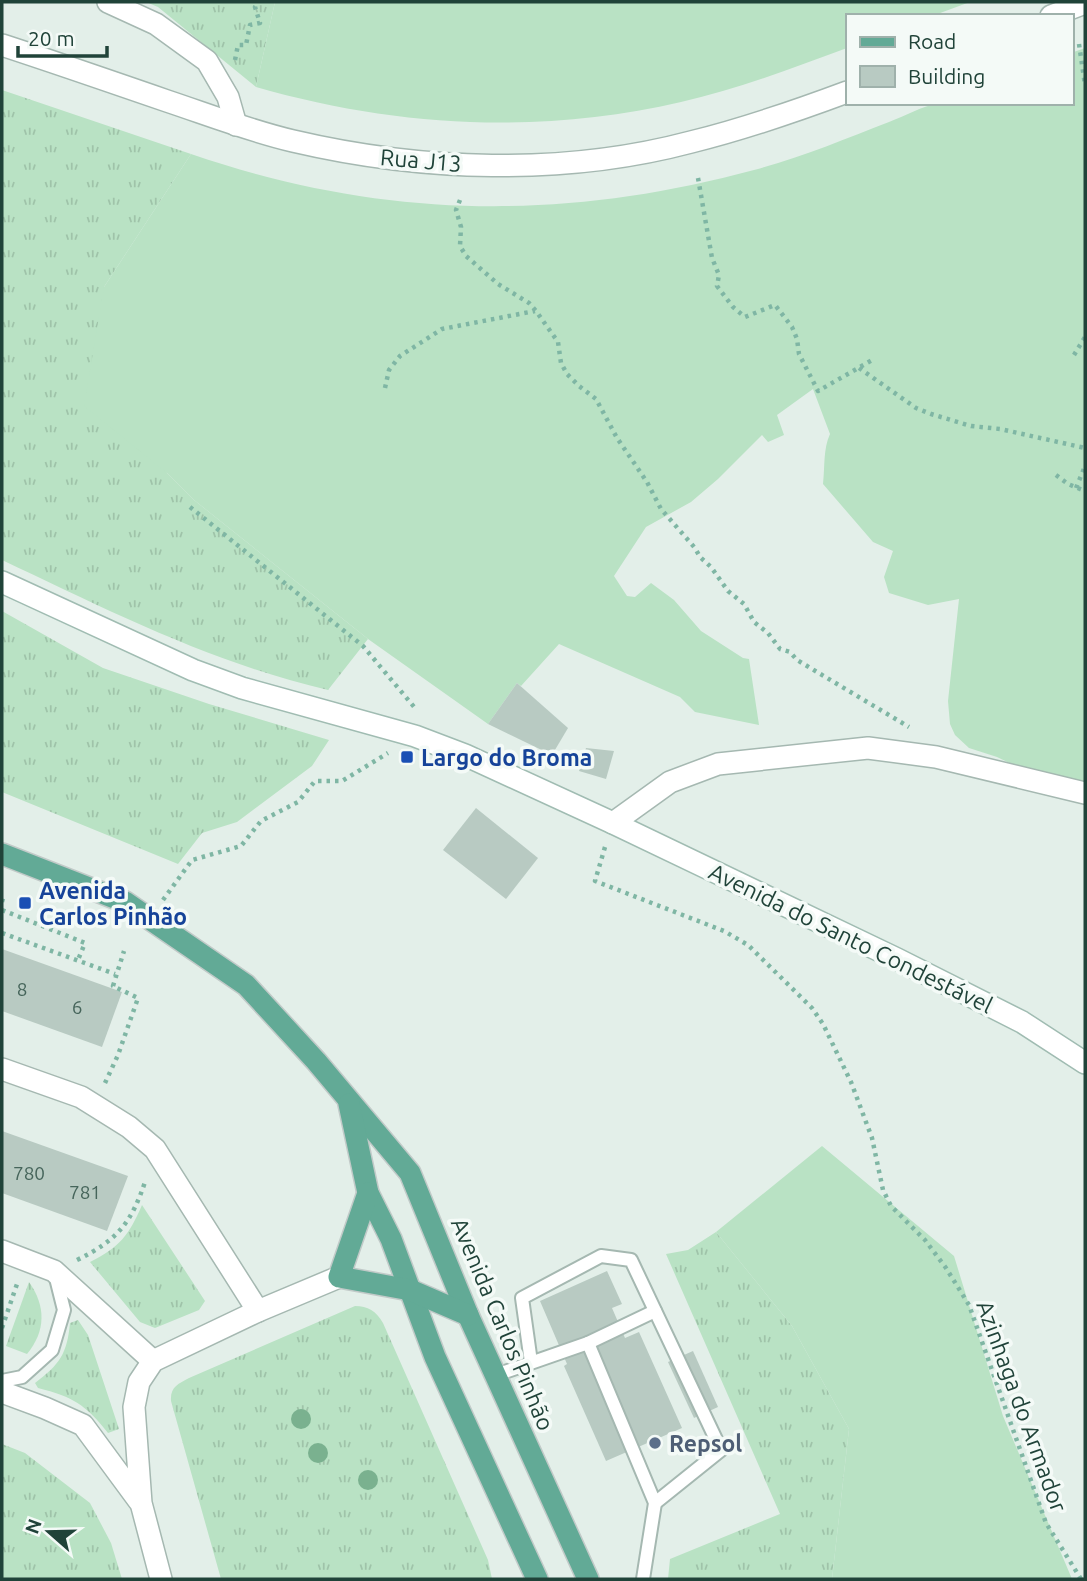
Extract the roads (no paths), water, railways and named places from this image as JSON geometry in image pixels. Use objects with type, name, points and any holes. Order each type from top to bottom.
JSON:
[{"type":"main road","name":"Avenida Carlos Pinhão","points":[[2,854],[125,902],[246,985],[316,1061],[410,1173],[468,1315],[584,1577]]},
{"type":"main road","name":"Avenida Carlos Pinhão","points":[[349,1102],[368,1193],[391,1239],[435,1357],[537,1579]]},
{"type":"main road","points":[[368,1193],[339,1277],[410,1290],[468,1315]]},
{"type":"street","points":[[108,2],[156,24],[207,61],[228,97],[236,125]]},
{"type":"street","points":[[1056,14],[1085,3]]},
{"type":"street","name":"Rua J13","points":[[2,45],[236,125],[326,148],[405,160],[462,164],[542,163],[634,154],[690,143],[846,92]]},
{"type":"street","points":[[2,582],[193,670],[254,692],[415,736],[457,752],[613,823],[670,782],[718,764],[868,748],[936,757],[1085,793]]},
{"type":"street","name":"Avenida do Santo Condestável","points":[[613,823],[1022,1022],[1085,1063]]},
{"type":"street","points":[[2,1069],[81,1097],[130,1127],[155,1149],[258,1311]]},
{"type":"street","points":[[2,1251],[54,1271],[153,1361]]},
{"type":"street","points":[[161,1579],[141,1503],[134,1407],[139,1382],[153,1361],[258,1311],[339,1277]]},
{"type":"street","points":[[2,1392],[46,1408],[83,1426],[141,1503]]},
{"type":"lane","points":[[531,1362],[522,1298],[601,1256],[631,1260],[721,1450],[655,1503]]},
{"type":"lane","points":[[2,1381],[22,1377],[52,1350],[64,1311],[54,1271]]},
{"type":"lane","points":[[496,1375],[588,1343],[655,1311]]},
{"type":"lane","points":[[588,1343],[655,1503],[643,1579]]},
{"type":"place","name":"Largo do Broma","points":[[407,757]]},
{"type":"place","name":"Avenida Carlos Pinhão","points":[[25,903]]},
{"type":"place","name":"Repsol","points":[[655,1443]]}]
